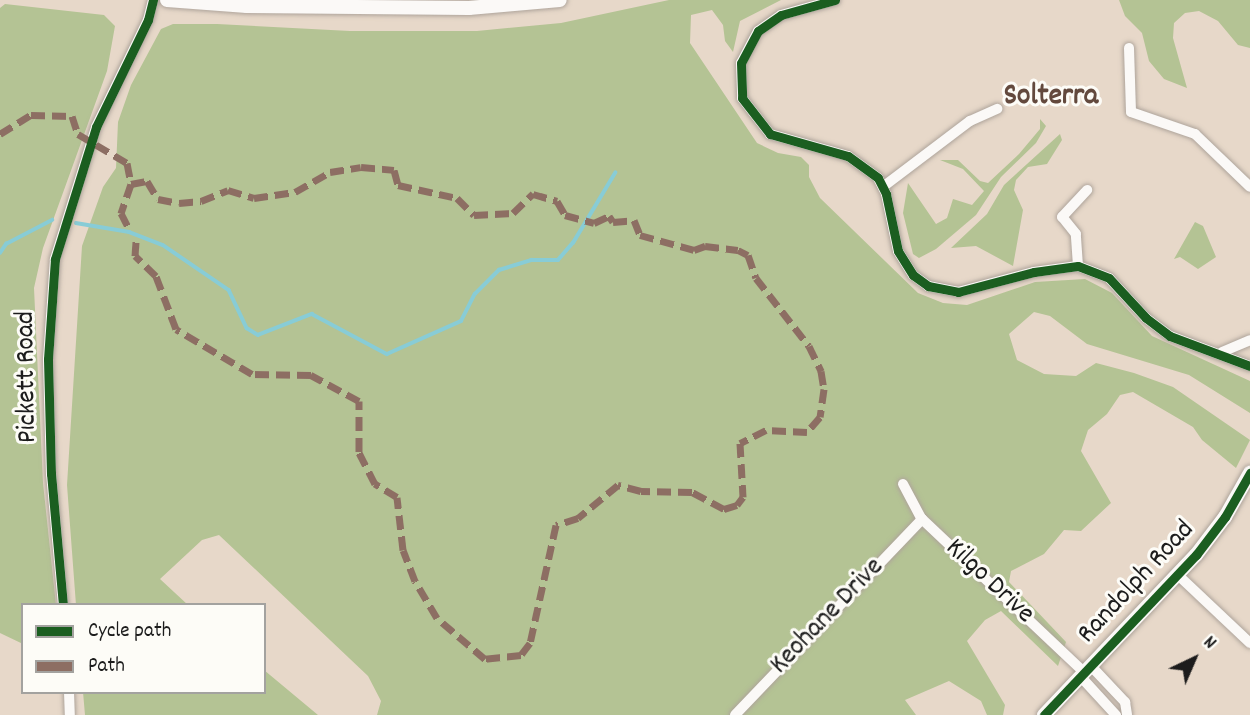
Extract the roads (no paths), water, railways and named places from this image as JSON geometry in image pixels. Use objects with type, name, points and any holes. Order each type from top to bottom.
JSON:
[{"type":"main road","points":[[167,0],[247,6],[469,8],[560,0]]},
{"type":"main road","name":"Randolph Road","points":[[1044,715],[1178,575],[1221,523],[1250,473]]},
{"type":"street","name":"Pickett Road","points":[[63,603],[51,474],[48,359],[55,259],[96,127],[148,20],[153,0]]},
{"type":"street","points":[[835,0],[781,16],[758,31],[741,63],[742,98],[770,134],[848,156],[884,186],[902,260],[928,286],[968,291],[1034,272],[1078,265],[1109,278],[1146,318],[1170,336],[1222,352],[1250,366]]},
{"type":"street","points":[[1129,48],[1131,112],[1195,134],[1250,187]]},
{"type":"street","points":[[884,186],[970,121],[997,109]]},
{"type":"street","points":[[1078,265],[1076,233],[1062,217],[1087,190]]},
{"type":"street","points":[[1222,352],[1250,340]]},
{"type":"street","name":"Kilgo Drive","points":[[903,484],[922,519],[1086,672]]},
{"type":"street","name":"Keohane Drive","points":[[735,715],[922,519]]},
{"type":"street","points":[[1178,575],[1250,643]]},
{"type":"street","points":[[1086,672],[1116,715]]},
{"type":"street","points":[[1086,672],[1125,702],[1127,715]]},
{"type":"street","points":[[69,694],[70,715]]},
{"type":"waterway","points":[[76,223],[129,232],[163,245],[229,290],[247,328],[258,335],[312,314],[387,354],[461,321],[475,294],[499,270],[531,260],[558,260],[573,243],[615,173]]},
{"type":"waterway","points":[[0,253],[6,244],[52,220]]},
{"type":"district","name":"Solterra","points":[[1051,98]]}]
